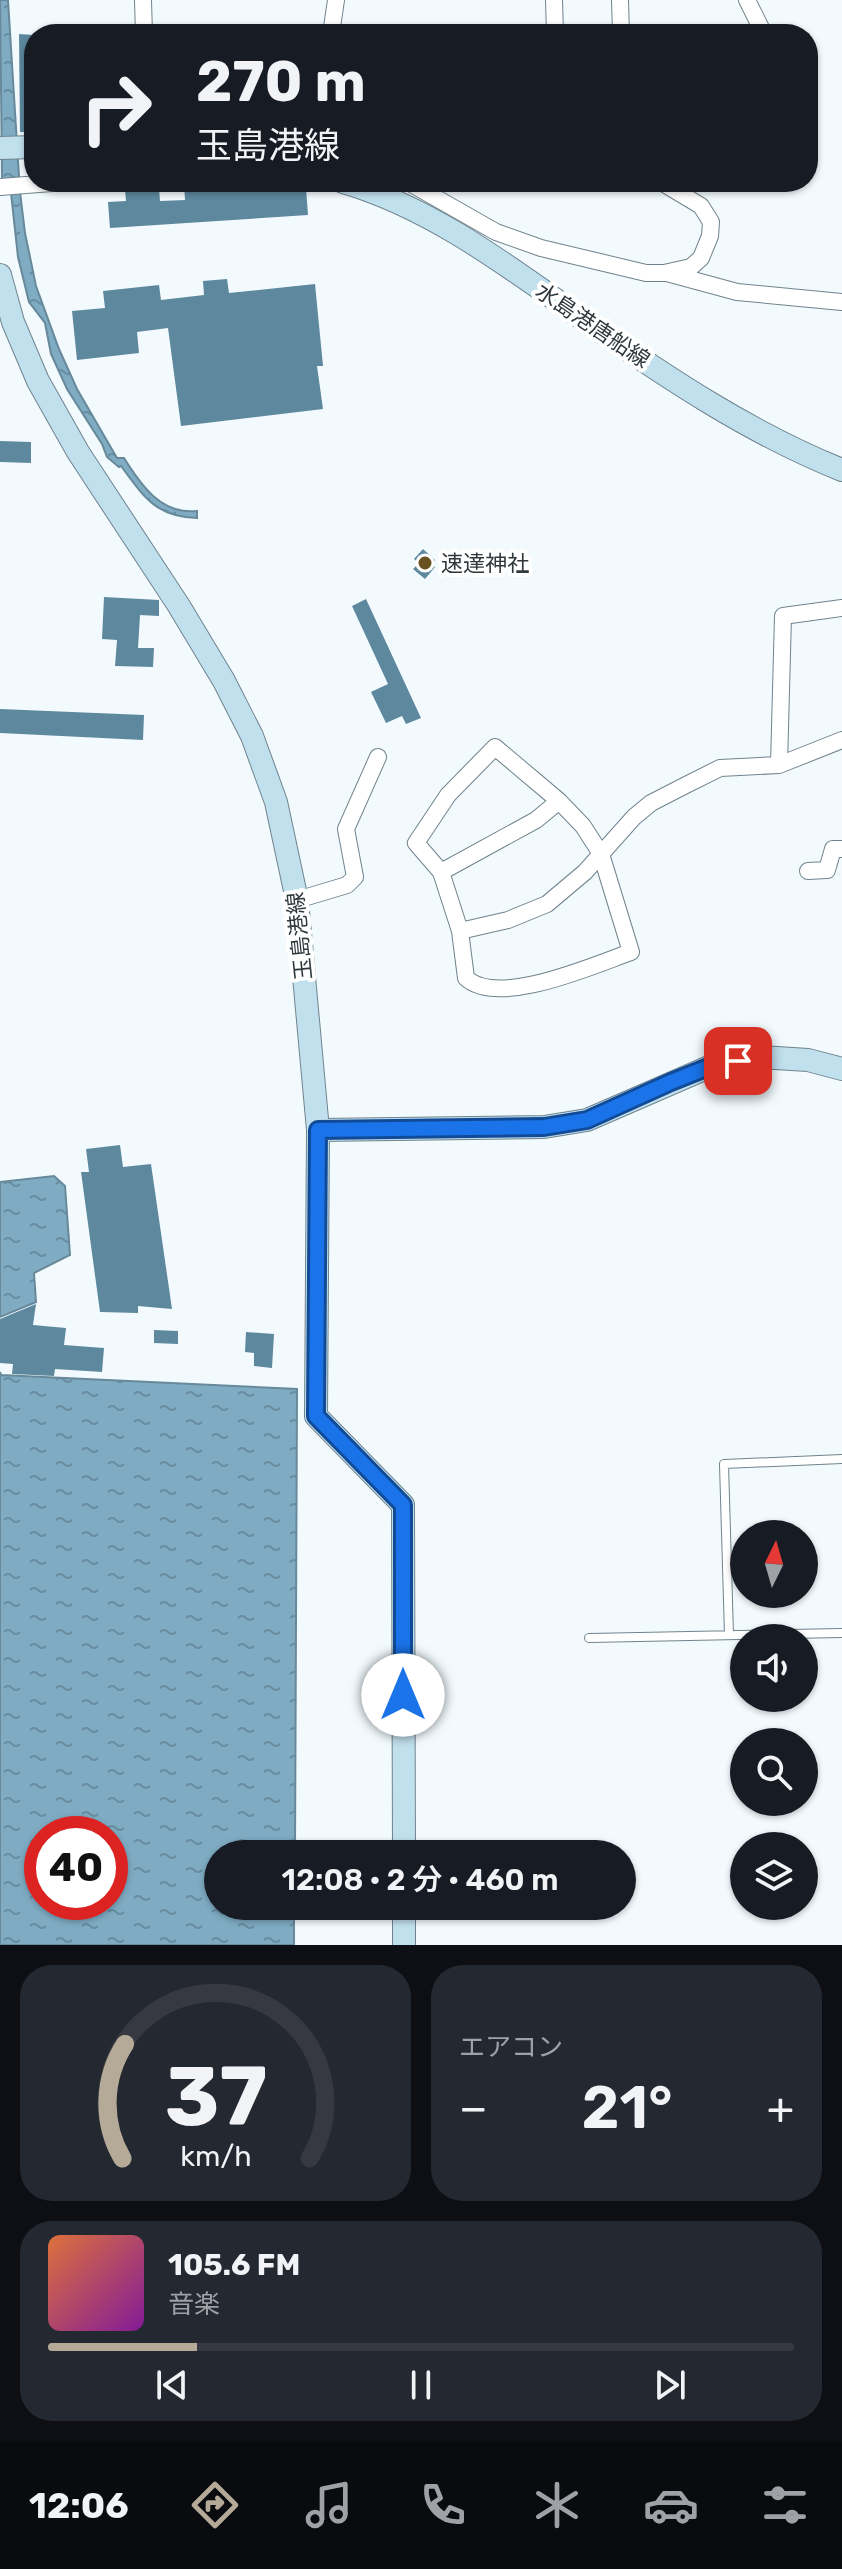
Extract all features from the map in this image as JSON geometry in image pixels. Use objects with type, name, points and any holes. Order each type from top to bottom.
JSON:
[{"type":"main road","points":[[0,148],[24,147]]},
{"type":"main road","name":"水島港唐船線","points":[[369,192],[397,203],[479,246],[663,373],[758,431],[842,470]]},
{"type":"main road","name":"玉島港線","points":[[0,275],[13,322],[38,381],[78,452],[216,668],[252,736],[276,802],[297,900],[318,1130],[316,1416],[403,1505],[404,1840]]},
{"type":"main road","points":[[758,431],[811,443],[842,455]]},
{"type":"main road","points":[[758,431],[795,463],[842,485]]},
{"type":"main road","points":[[318,1130],[544,1127],[587,1120],[716,1064],[760,1057],[808,1060],[842,1069]]},
{"type":"main road","points":[[404,1920],[404,1945]]},
{"type":"street","points":[[143,0],[144,24]]},
{"type":"street","points":[[332,24],[336,0]]},
{"type":"street","points":[[554,0],[555,24]]},
{"type":"street","points":[[620,0],[621,24]]},
{"type":"street","points":[[747,0],[759,24]]},
{"type":"street","points":[[0,187],[24,185]]},
{"type":"street","points":[[426,192],[496,232],[541,248],[646,273],[691,267],[701,258],[710,236],[711,222],[708,214],[694,200],[679,192]]},
{"type":"street","points":[[664,273],[737,292],[842,302]]},
{"type":"street","points":[[779,765],[783,616],[842,608]]},
{"type":"street","points":[[460,931],[508,920],[547,904],[566,890],[642,810],[720,768],[779,765],[842,740]]},
{"type":"street","points":[[495,747],[559,801],[583,826],[601,854],[631,952],[537,985],[489,988],[473,985],[466,978],[460,931],[441,872],[416,843],[448,795],[495,747]]},
{"type":"street","points":[[297,900],[347,885],[355,877],[346,829],[378,757]]},
{"type":"street","points":[[441,872],[536,820],[559,801]]},
{"type":"street","points":[[808,871],[827,870],[833,849],[842,849]]},
{"type":"lane","points":[[729,1635],[724,1464],[842,1459]]},
{"type":"lane","points":[[589,1638],[842,1633]]},
{"type":"water","points":[[0,0],[8,0],[25,233],[36,286],[59,349],[77,389],[117,458],[124,458],[153,496],[173,508],[197,511],[197,518],[171,514],[152,503],[121,466],[107,457],[67,389],[51,354],[45,323],[29,302],[18,257],[11,193],[2,177]]},
{"type":"water","points":[[54,1176],[65,1186],[70,1255],[34,1273],[36,1302],[0,1317],[0,1182]]},
{"type":"water","points":[[0,1372],[1,1375],[297,1389],[295,1840],[204,1840],[204,1920],[294,1920],[294,1945],[0,1945]]},
{"type":"building","points":[[19,34],[24,34],[24,132],[20,132]]},
{"type":"building","points":[[125,192],[159,192],[160,201],[185,200],[184,192],[306,192],[308,215],[110,228],[108,202],[126,201]]},
{"type":"building","points":[[227,279],[229,293],[315,284],[323,366],[317,366],[323,409],[181,426],[168,328],[137,332],[139,353],[77,360],[72,311],[105,308],[103,291],[159,285],[161,300],[204,295],[203,281]]},
{"type":"building","points":[[0,441],[31,442],[31,463],[0,462]]},
{"type":"building","name":"速達神社","points":[[423,549],[435,560],[431,564],[435,567],[425,579],[413,569],[419,563],[414,559]]},
{"type":"building","points":[[104,597],[159,600],[159,616],[140,615],[138,648],[154,648],[153,667],[115,666],[117,640],[102,639]]},
{"type":"building","points":[[366,599],[421,718],[406,724],[402,716],[386,723],[371,692],[388,684],[352,606]]},
{"type":"building","points":[[0,709],[144,715],[143,740],[0,733]]},
{"type":"building","points":[[120,1145],[123,1167],[151,1164],[172,1309],[138,1306],[138,1313],[100,1312],[81,1172],[89,1172],[86,1149]]},
{"type":"building","points":[[36,1304],[33,1325],[66,1328],[64,1345],[104,1348],[102,1372],[55,1369],[54,1376],[12,1374],[13,1364],[0,1363],[0,1319]]},
{"type":"building","points":[[154,1330],[178,1331],[178,1344],[154,1343]]},
{"type":"building","points":[[246,1332],[274,1334],[272,1368],[254,1366],[254,1353],[245,1352]]},
{"type":"place","name":"速達神社","points":[[425,563]]},
{"type":"route","points":[[403,1695],[403,1505],[316,1416],[318,1130],[544,1127],[587,1120],[716,1064],[738,1061]]}]
